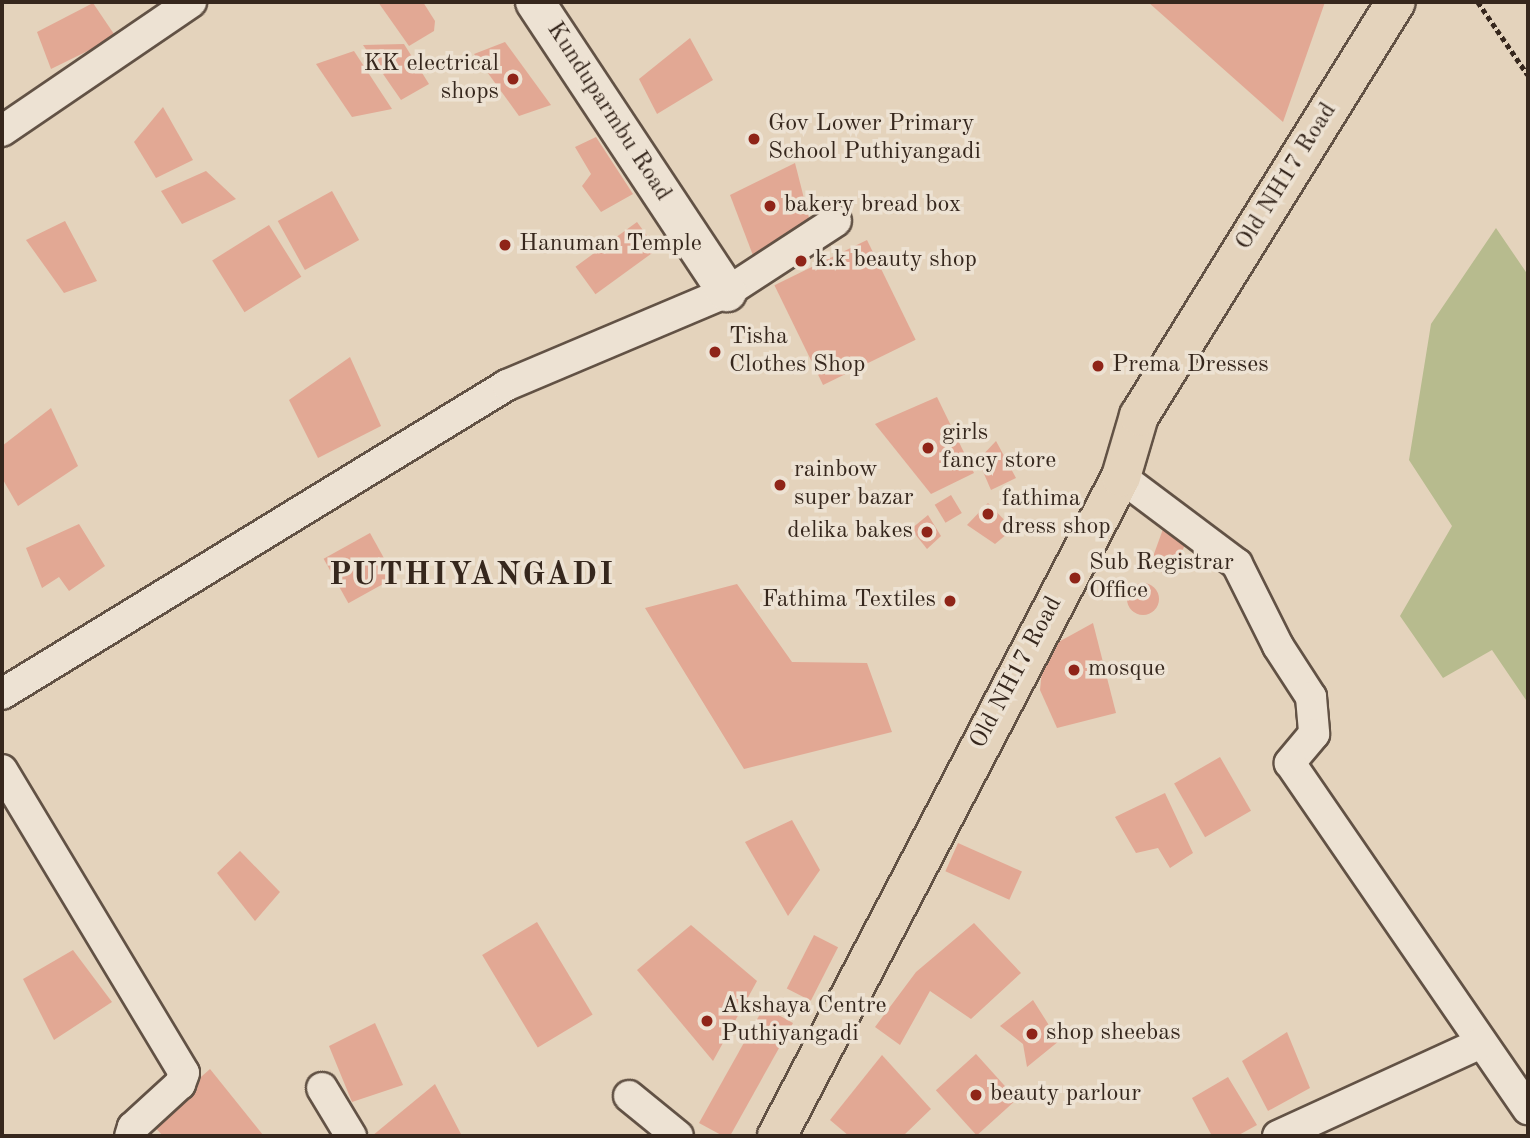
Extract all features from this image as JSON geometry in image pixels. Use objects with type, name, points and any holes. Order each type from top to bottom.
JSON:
[{"type":"main road","name":"Kunduparmbu Road","points":[[535,2],[727,292]]},
{"type":"main road","name":"Old NH17 Road","points":[[778,1136],[1121,477],[1139,416],[1396,2]]},
{"type":"street","points":[[2,131],[191,2]]},
{"type":"street","points":[[2,694],[507,385],[727,292],[836,221]]},
{"type":"street","points":[[1121,477],[1237,564],[1278,646],[1311,697],[1314,734],[1290,763],[1528,1109]]},
{"type":"street","points":[[2,770],[184,1073],[180,1084],[133,1127],[130,1136]]},
{"type":"street","points":[[1278,1136],[1481,1042]]},
{"type":"street","points":[[322,1088],[352,1136]]},
{"type":"street","points":[[629,1096],[678,1136]]},
{"type":"path","points":[[1478,2],[1528,75]]},
{"type":"green space","points":[[1496,228],[1528,275],[1528,703],[1492,650],[1443,678],[1400,616],[1452,526],[1409,460],[1431,324]]},
{"type":"building","points":[[378,2],[423,2],[435,21],[434,31],[409,46]]},
{"type":"building","points":[[1148,2],[1325,2],[1283,122]]},
{"type":"building","points":[[93,3],[116,37],[51,69],[37,32]]},
{"type":"building","points":[[690,38],[713,80],[657,114],[639,79]]},
{"type":"building","name":"KK electrical shops","points":[[505,42],[551,105],[519,116],[474,54]]},
{"type":"building","points":[[404,44],[429,84],[401,100],[363,45]]},
{"type":"building","points":[[354,51],[392,109],[352,117],[316,64]]},
{"type":"building","points":[[163,107],[193,160],[156,178],[134,142]]},
{"type":"building","points":[[596,137],[633,194],[601,212],[582,186],[591,174],[575,147]]},
{"type":"building","name":"bakery bread box","points":[[795,163],[809,218],[754,258],[730,195]]},
{"type":"building","points":[[206,171],[236,199],[182,224],[161,191]]},
{"type":"building","points":[[332,191],[359,240],[305,270],[278,221]]},
{"type":"building","points":[[65,221],[97,281],[64,293],[26,240]]},
{"type":"building","points":[[637,222],[657,250],[595,294],[576,267]]},
{"type":"building","points":[[269,225],[301,277],[245,312],[212,261]]},
{"type":"building","points":[[867,240],[916,340],[823,385],[774,285]]},
{"type":"building","points":[[350,357],[381,426],[318,458],[289,400]]},
{"type":"building","name":"girls fancy store","points":[[937,397],[974,473],[931,494],[875,424]]},
{"type":"building","points":[[51,408],[78,466],[18,506],[2,478],[2,446]]},
{"type":"building","points":[[996,441],[1016,478],[991,490],[978,460]]},
{"type":"building","points":[[951,495],[962,513],[946,523],[935,505]]},
{"type":"building","name":"fathima dress shop","points":[[988,503],[1013,529],[995,544],[967,525]]},
{"type":"building","name":"delika bakes","points":[[928,515],[941,536],[927,549],[911,529]]},
{"type":"building","points":[[79,524],[105,566],[69,591],[59,577],[42,588],[26,548]]},
{"type":"building","points":[[1163,529],[1186,543],[1169,577],[1150,565]]},
{"type":"building","points":[[370,533],[395,578],[348,603],[324,559]]},
{"type":"building","points":[[1143,583],[1155,587],[1159,599],[1155,611],[1143,615],[1131,611],[1127,599],[1131,587]]},
{"type":"building","points":[[737,584],[792,662],[867,663],[892,732],[744,769],[645,608]]},
{"type":"building","name":"mosque","points":[[1093,623],[1116,713],[1057,728],[1040,690],[1044,650]]},
{"type":"building","points":[[1220,757],[1251,811],[1205,837],[1174,784]]},
{"type":"building","points":[[1165,793],[1193,853],[1170,868],[1158,848],[1136,853],[1115,817]]},
{"type":"building","points":[[792,820],[820,870],[788,916],[745,842]]},
{"type":"building","points":[[958,843],[1022,871],[1009,900],[945,871]]},
{"type":"building","points":[[240,851],[280,892],[255,921],[217,873]]},
{"type":"building","points":[[537,922],[593,1015],[538,1048],[482,955]]},
{"type":"building","points":[[974,923],[1021,973],[971,1019],[930,991],[900,1045],[875,1027],[916,972]]},
{"type":"building","name":"Akshaya Centre Puthiyangadi","points":[[691,925],[757,981],[713,1061],[637,970]]},
{"type":"building","points":[[814,935],[838,947],[811,1001],[787,988]]},
{"type":"building","points":[[73,950],[112,1002],[54,1040],[23,979]]},
{"type":"building","name":"shop sheebas","points":[[1033,1000],[1059,1041],[1027,1067],[1023,1044],[1000,1026]]},
{"type":"building","points":[[764,1007],[793,1023],[730,1136],[723,1136],[699,1123]]},
{"type":"building","points":[[375,1023],[403,1085],[352,1102],[329,1046]]},
{"type":"building","points":[[1287,1032],[1310,1088],[1268,1111],[1242,1061]]},
{"type":"building","name":"beauty parlour","points":[[976,1054],[1017,1099],[977,1135],[936,1090]]},
{"type":"building","points":[[882,1055],[931,1109],[903,1136],[849,1136],[830,1120]]},
{"type":"building","points":[[210,1069],[263,1135],[163,1136],[150,1122]]},
{"type":"building","points":[[1228,1077],[1257,1125],[1237,1136],[1212,1136],[1192,1098]]},
{"type":"building","points":[[435,1084],[462,1136],[372,1136]]},
{"type":"place","name":"KK electrical shops","points":[[513,79]]},
{"type":"place","name":"Gov Lower Primary School Puthiyangadi","points":[[754,139]]},
{"type":"place","name":"bakery bread box","points":[[770,206]]},
{"type":"place","name":"Hanuman Temple","points":[[505,245]]},
{"type":"place","name":"k.k beauty shop","points":[[801,261]]},
{"type":"place","name":"Tisha Clothes Shop","points":[[715,352]]},
{"type":"place","name":"Prema Dresses","points":[[1098,366]]},
{"type":"place","name":"girls fancy store","points":[[928,448]]},
{"type":"place","name":"rainbow super bazar","points":[[780,485]]},
{"type":"place","name":"fathima dress shop","points":[[988,514]]},
{"type":"place","name":"delika bakes","points":[[927,532]]},
{"type":"place","name":"Sub Registrar Office","points":[[1075,578]]},
{"type":"place","name":"Fathima Textiles","points":[[950,601]]},
{"type":"place","name":"mosque","points":[[1074,670]]},
{"type":"place","name":"Akshaya Centre Puthiyangadi","points":[[707,1021]]},
{"type":"place","name":"shop sheebas","points":[[1032,1034]]},
{"type":"place","name":"beauty parlour","points":[[976,1095]]},
{"type":"district","name":"PUTHIYANGADI","points":[[472,576]]}]
